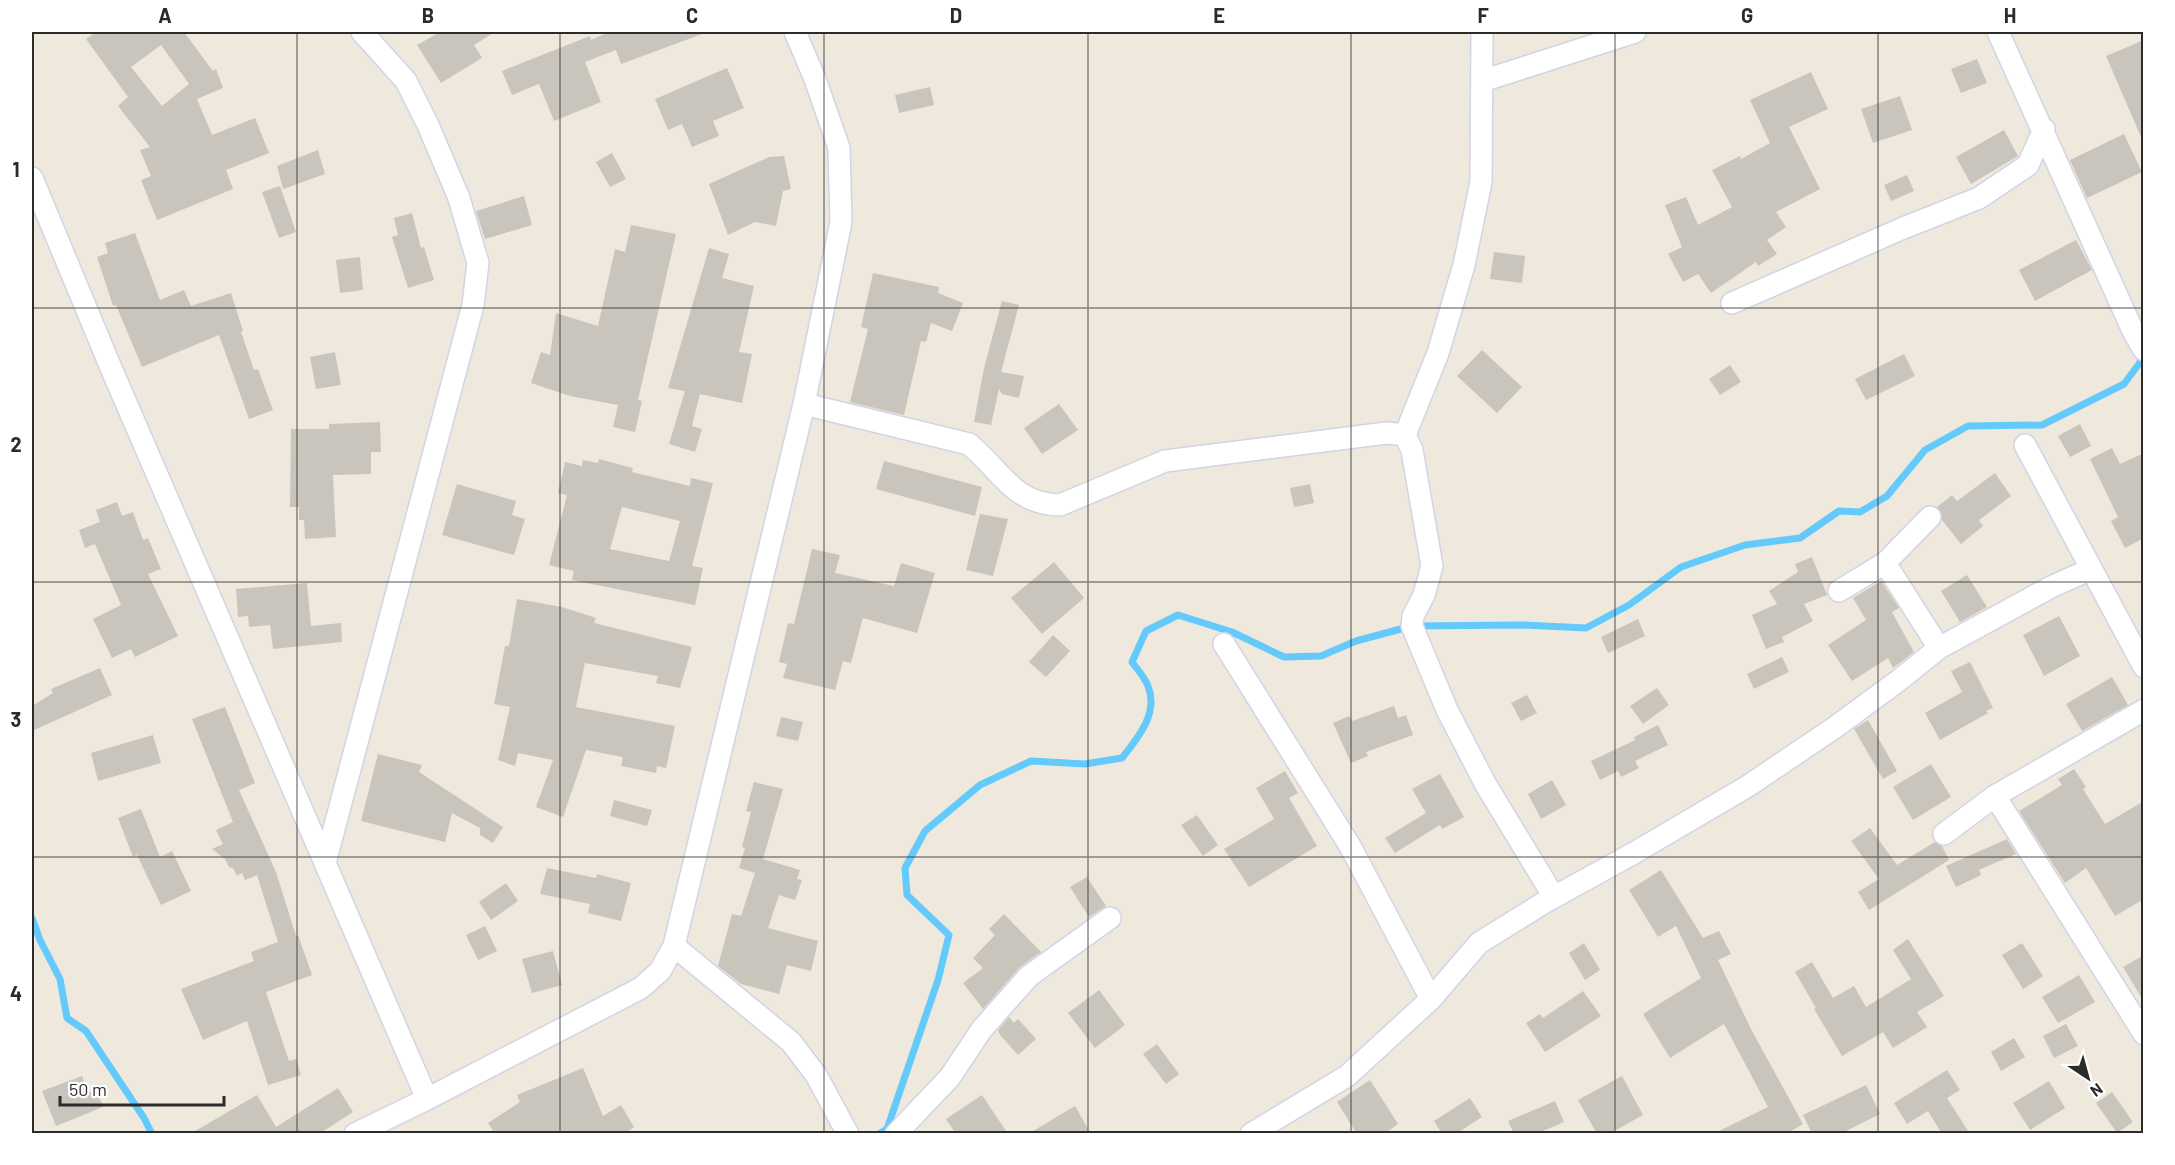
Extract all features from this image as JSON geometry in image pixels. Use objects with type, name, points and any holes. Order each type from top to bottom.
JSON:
[{"type":"street","points":[[325,863],[473,305],[478,263],[459,198],[428,124],[406,81],[362,32]]},
{"type":"street","points":[[355,1134],[641,988],[660,971],[674,946],[804,404],[841,222],[839,148],[815,78],[795,32]]},
{"type":"street","points":[[1482,32],[1481,182],[1464,265],[1438,353],[1405,435],[1412,450],[1432,566],[1424,595],[1413,616],[1412,626],[1447,710],[1486,785],[1554,897]]},
{"type":"street","points":[[1482,81],[1635,32]]},
{"type":"street","points":[[1998,32],[2044,129],[2133,331],[2144,350]]},
{"type":"street","points":[[1732,303],[1901,229],[1979,198],[2028,165],[2044,129]]},
{"type":"street","points":[[32,178],[111,368],[427,1099]]},
{"type":"street","points":[[804,404],[969,444],[1025,498],[1042,505],[1060,505],[1165,461],[1387,433],[1405,435]]},
{"type":"street","points":[[2025,445],[2144,667]]},
{"type":"street","points":[[1839,591],[1885,563],[1930,517]]},
{"type":"street","points":[[1885,563],[1939,648]]},
{"type":"street","points":[[1251,1134],[1347,1076],[1431,999],[1479,943],[1554,897],[1748,786],[1852,714],[1939,648],[2050,587],[2091,569]]},
{"type":"street","points":[[1224,644],[1350,846],[1431,999]]},
{"type":"street","points":[[1944,834],[1995,796],[2144,710]]},
{"type":"street","points":[[1995,796],[2144,1034]]},
{"type":"street","points":[[896,1134],[950,1077],[982,1029],[1029,976],[1110,918]]},
{"type":"street","points":[[674,946],[790,1042],[816,1075],[848,1134]]},
{"type":"building","points":[[96,32],[184,32],[213,71],[216,69],[223,88],[197,99],[212,135],[255,118],[269,153],[226,170],[233,189],[157,220],[141,180],[151,176],[140,150],[150,147],[118,106],[128,97],[86,39]],"holes":[[[161,45],[189,84],[162,106],[131,67]]]},
{"type":"building","points":[[440,32],[495,32],[474,45],[482,58],[441,83],[417,45]]},
{"type":"building","points":[[609,32],[705,33],[621,64],[616,50],[585,62],[601,102],[554,121],[539,84],[512,95],[502,71],[590,36],[591,40]]},
{"type":"building","points":[[2144,40],[2144,144],[2106,56]]},
{"type":"building","points":[[1977,59],[1987,83],[1961,93],[1951,69]]},
{"type":"building","points":[[727,68],[744,108],[713,121],[719,136],[692,147],[682,124],[668,130],[655,99]]},
{"type":"building","points":[[1811,72],[1828,109],[1789,127],[1820,189],[1776,212],[1786,227],[1767,240],[1777,254],[1758,266],[1756,262],[1711,293],[1698,274],[1683,282],[1668,254],[1682,247],[1665,205],[1686,197],[1698,225],[1732,207],[1712,170],[1740,156],[1741,159],[1770,143],[1750,100]]},
{"type":"building","points":[[930,87],[934,105],[899,113],[895,95]]},
{"type":"building","points":[[1900,96],[1912,130],[1873,143],[1861,109]]},
{"type":"building","points":[[2004,130],[2018,156],[1971,184],[1956,157]]},
{"type":"building","points":[[2124,134],[2142,172],[2087,198],[2070,160]]},
{"type":"building","points":[[318,150],[325,174],[283,189],[277,166]]},
{"type":"building","points":[[612,153],[626,179],[610,187],[596,162]]},
{"type":"building","points":[[784,156],[791,189],[783,191],[776,226],[755,222],[728,235],[709,184],[769,157]]},
{"type":"building","points":[[1907,175],[1914,191],[1891,201],[1884,185]]},
{"type":"building","points":[[280,186],[296,232],[279,238],[262,192]]},
{"type":"building","points":[[524,196],[532,225],[485,239],[476,211]]},
{"type":"building","points":[[412,213],[421,248],[424,247],[434,280],[408,288],[392,237],[398,235],[394,218]]},
{"type":"building","points":[[631,225],[676,234],[638,400],[642,401],[635,432],[613,427],[618,405],[570,396],[531,383],[541,352],[550,355],[556,313],[598,326],[615,249],[625,252]]},
{"type":"building","points":[[135,233],[160,300],[184,290],[191,306],[231,293],[254,370],[258,369],[273,410],[249,419],[219,335],[142,367],[116,305],[113,306],[97,257],[108,253],[105,243]]},
{"type":"building","points":[[2076,240],[2092,270],[2035,301],[2019,270]]},
{"type":"building","points":[[709,248],[729,254],[722,278],[754,286],[739,352],[752,354],[742,403],[700,394],[692,426],[702,429],[695,452],[669,444],[685,391],[668,388]]},
{"type":"building","points":[[1494,252],[1525,256],[1522,283],[1490,279]]},
{"type":"building","points":[[360,257],[363,290],[340,293],[336,260]]},
{"type":"building","points":[[873,273],[939,287],[938,293],[963,303],[952,331],[931,323],[926,342],[921,341],[904,415],[850,402],[868,329],[861,327]]},
{"type":"building","points":[[1002,301],[1019,305],[1001,372],[1024,376],[1019,398],[1002,394],[999,389],[991,425],[974,422],[984,368]]},
{"type":"building","points":[[1482,350],[1522,387],[1497,413],[1457,376]]},
{"type":"building","points":[[335,352],[341,385],[316,389],[310,357]]},
{"type":"building","points":[[1904,354],[1915,376],[1866,400],[1855,379]]},
{"type":"building","points":[[1730,365],[1741,382],[1720,395],[1709,379]]},
{"type":"building","points":[[1059,404],[1078,430],[1042,454],[1024,428]]},
{"type":"building","points":[[380,422],[381,452],[371,452],[371,474],[333,475],[336,537],[305,539],[304,520],[299,520],[299,507],[290,507],[291,429],[329,429],[329,424]]},
{"type":"building","points":[[2080,424],[2091,446],[2070,457],[2058,436]]},
{"type":"building","points":[[2112,448],[2120,464],[2144,453],[2144,538],[2125,548],[2111,521],[2118,517],[2090,459]]},
{"type":"building","points":[[599,459],[633,468],[632,472],[690,486],[691,478],[713,483],[692,566],[703,568],[695,605],[572,580],[574,571],[549,565],[567,495],[558,493],[565,462],[582,466],[583,460],[598,463]],"holes":[[[622,507],[680,521],[669,561],[610,549]]]},
{"type":"building","points":[[884,461],[982,487],[975,516],[876,489]]},
{"type":"building","points":[[1995,473],[2011,496],[1979,520],[1983,526],[1961,544],[1942,520],[1942,513],[1937,507],[1952,495],[1957,501]]},
{"type":"building","points":[[457,484],[516,501],[512,515],[525,519],[514,555],[442,535]]},
{"type":"building","points":[[1310,484],[1314,503],[1294,507],[1290,488]]},
{"type":"building","points":[[117,502],[122,516],[133,512],[143,540],[148,538],[161,569],[148,574],[178,636],[135,657],[131,649],[112,658],[93,619],[121,605],[95,544],[85,548],[79,530],[100,522],[96,510]]},
{"type":"building","points":[[980,514],[1008,519],[993,576],[966,570]]},
{"type":"building","points":[[812,549],[840,555],[835,573],[894,586],[901,563],[935,573],[917,633],[863,618],[851,663],[843,661],[835,690],[783,678],[787,664],[779,662],[788,623],[794,624]]},
{"type":"building","points":[[1812,557],[1827,595],[1804,604],[1813,621],[1782,637],[1784,642],[1766,649],[1752,615],[1777,604],[1769,591],[1798,572],[1795,564]]},
{"type":"building","points":[[1054,562],[1084,598],[1042,634],[1011,598]]},
{"type":"building","points":[[1967,575],[1987,607],[1960,622],[1941,591]]},
{"type":"building","points":[[1881,581],[1899,608],[1892,612],[1914,652],[1893,668],[1888,658],[1852,681],[1828,645],[1866,620],[1853,598]]},
{"type":"building","points":[[307,583],[311,626],[341,623],[342,642],[273,649],[270,625],[249,627],[248,616],[238,617],[236,589]]},
{"type":"building","points":[[517,599],[562,607],[596,618],[594,623],[692,647],[680,688],[656,683],[658,676],[585,663],[576,707],[675,726],[666,768],[657,766],[656,773],[621,766],[623,757],[586,750],[563,817],[536,807],[553,760],[518,753],[515,766],[498,760],[510,707],[494,704],[505,646],[509,646]]},
{"type":"building","points":[[2059,616],[2080,656],[2044,676],[2023,635]]},
{"type":"building","points":[[1638,619],[1645,636],[1608,653],[1601,637]]},
{"type":"building","points":[[1053,635],[1070,651],[1046,677],[1029,662]]},
{"type":"building","points":[[1782,657],[1789,672],[1754,689],[1747,674]]},
{"type":"building","points":[[1970,662],[1993,708],[1940,740],[1925,713],[1962,692],[1951,671]]},
{"type":"building","points":[[100,668],[112,695],[32,731],[32,706],[53,693],[51,689]]},
{"type":"building","points":[[2112,677],[2128,705],[2082,731],[2066,704]]},
{"type":"building","points":[[1657,688],[1669,705],[1643,724],[1630,706]]},
{"type":"building","points":[[1527,695],[1537,713],[1521,721],[1511,703]]},
{"type":"building","points":[[1394,706],[1398,718],[1406,715],[1413,735],[1366,752],[1368,756],[1351,763],[1333,723],[1349,716],[1352,721]]},
{"type":"building","points":[[225,707],[255,783],[239,790],[276,872],[296,936],[298,935],[312,975],[266,992],[289,1061],[296,1059],[301,1075],[268,1085],[247,1021],[203,1040],[181,989],[254,961],[251,952],[278,942],[257,875],[245,880],[242,873],[237,876],[225,859],[212,849],[223,844],[216,830],[233,822],[192,719]]},
{"type":"building","points":[[781,717],[803,722],[798,741],[776,736]]},
{"type":"building","points":[[1868,720],[1897,771],[1883,779],[1854,729]]},
{"type":"building","points":[[1658,725],[1668,745],[1635,761],[1639,768],[1621,777],[1618,771],[1600,780],[1591,761],[1635,740],[1634,737]]},
{"type":"building","points":[[153,735],[161,763],[98,781],[91,753]]},
{"type":"building","points":[[378,754],[422,765],[419,772],[503,827],[493,843],[480,835],[480,828],[452,813],[445,842],[361,821]]},
{"type":"building","points":[[1931,764],[1951,797],[1913,820],[1893,787]]},
{"type":"building","points":[[2074,769],[2086,787],[2083,789],[2105,824],[2144,801],[2144,899],[2115,916],[2086,868],[2065,883],[2019,811],[2062,785],[2058,779]]},
{"type":"building","points":[[1285,771],[1298,793],[1289,798],[1317,846],[1249,887],[1224,849],[1274,819],[1256,788]]},
{"type":"building","points":[[1440,774],[1464,817],[1442,829],[1440,825],[1395,853],[1385,838],[1426,813],[1412,789]]},
{"type":"building","points":[[1552,780],[1566,805],[1541,819],[1528,794]]},
{"type":"building","points":[[754,782],[783,789],[763,859],[800,870],[797,879],[802,880],[795,900],[779,895],[768,928],[818,941],[811,971],[787,965],[779,994],[741,984],[718,966],[732,914],[741,916],[755,873],[739,868],[751,812],[746,811]]},
{"type":"building","points":[[614,800],[652,810],[647,826],[610,816]]},
{"type":"building","points":[[141,809],[160,857],[172,851],[191,891],[161,905],[137,855],[133,857],[118,818]]},
{"type":"building","points":[[1197,815],[1218,845],[1203,856],[1181,825]]},
{"type":"building","points":[[1870,828],[1897,865],[1935,842],[1942,846],[1949,860],[1869,910],[1858,892],[1879,879],[1851,841]]},
{"type":"building","points":[[2007,839],[2016,854],[1979,870],[1981,875],[1956,887],[1946,866]]},
{"type":"building","points":[[547,868],[596,878],[597,874],[631,883],[621,921],[588,913],[590,904],[540,894]]},
{"type":"building","points":[[1661,870],[1703,938],[1719,931],[1731,954],[1718,960],[1752,1031],[1803,1124],[1786,1134],[1713,1134],[1768,1107],[1724,1024],[1670,1058],[1643,1014],[1701,978],[1676,926],[1658,937],[1629,890]]},
{"type":"building","points":[[1087,877],[1106,906],[1089,917],[1070,887]]},
{"type":"building","points":[[506,883],[518,901],[491,920],[479,902]]},
{"type":"building","points":[[1004,914],[1041,952],[1020,967],[983,1009],[963,983],[983,968],[973,958],[995,935],[989,929]]},
{"type":"building","points":[[485,926],[497,951],[478,960],[466,935]]},
{"type":"building","points":[[1908,939],[1944,996],[1917,1012],[1927,1027],[1893,1048],[1883,1032],[1842,1056],[1795,972],[1812,962],[1833,998],[1854,986],[1866,1007],[1911,979],[1893,950]]},
{"type":"building","points":[[1584,943],[1600,970],[1585,980],[1569,953]]},
{"type":"building","points":[[2022,943],[2043,976],[2023,989],[2002,955]]},
{"type":"building","points":[[553,951],[562,985],[532,993],[522,959]]},
{"type":"building","points":[[2144,955],[2144,1002],[2123,967]]},
{"type":"building","points":[[2079,975],[2095,1002],[2058,1023],[2042,997]]},
{"type":"building","points":[[1099,990],[1125,1025],[1095,1048],[1068,1013]]},
{"type":"building","points":[[1583,991],[1601,1016],[1545,1052],[1526,1023],[1540,1014],[1543,1018]]},
{"type":"building","points":[[1009,1017],[1014,1023],[1018,1019],[1036,1039],[1018,1055],[998,1030]]},
{"type":"building","points":[[2066,1024],[2078,1046],[2054,1058],[2043,1036]]},
{"type":"building","points":[[2014,1038],[2025,1057],[2001,1071],[1991,1052]]},
{"type":"building","points":[[1157,1044],[1179,1074],[1166,1084],[1143,1054]]},
{"type":"building","points":[[583,1068],[603,1116],[621,1105],[634,1127],[624,1134],[495,1134],[488,1123],[520,1102],[517,1095]]},
{"type":"building","points":[[1947,1070],[1960,1090],[1947,1098],[1970,1134],[1942,1134],[1928,1111],[1907,1124],[1894,1103]]},
{"type":"building","points":[[82,1076],[88,1092],[96,1089],[103,1107],[56,1126],[42,1091]]},
{"type":"building","points":[[1622,1076],[1643,1115],[1609,1134],[1597,1134],[1578,1100]]},
{"type":"building","points":[[1370,1080],[1398,1124],[1384,1134],[1357,1134],[1337,1102]]},
{"type":"building","points":[[2049,1081],[2065,1108],[2030,1130],[2013,1103]]},
{"type":"building","points":[[1866,1085],[1880,1114],[1840,1134],[1812,1134],[1803,1115]]},
{"type":"building","points":[[338,1088],[353,1112],[319,1134],[190,1134],[257,1095],[276,1127]]},
{"type":"building","points":[[2112,1092],[2133,1122],[2117,1133],[2096,1103]]},
{"type":"building","points":[[982,1095],[1008,1134],[956,1134],[946,1119]]},
{"type":"building","points":[[1470,1098],[1482,1117],[1456,1134],[1442,1134],[1434,1121]]},
{"type":"building","points":[[1555,1101],[1564,1122],[1536,1134],[1514,1134],[1508,1121]]},
{"type":"building","points":[[1075,1106],[1091,1134],[1028,1134]]},
{"type":"waterway","points":[[879,1134],[887,1129],[938,980],[949,935],[907,895],[905,868],[925,831],[980,785],[1031,761],[1085,764],[1122,758],[1145,725],[1151,706],[1148,686],[1132,662],[1146,631],[1178,615],[1232,632],[1284,657],[1321,656],[1356,641],[1412,626],[1522,625],[1586,628],[1629,605],[1681,567],[1745,545],[1800,538],[1839,511],[1860,512],[1887,496],[1925,450],[1968,426],[2042,425],[2124,384],[2144,357]]},
{"type":"waterway","points":[[32,918],[40,940],[60,979],[67,1018],[86,1031],[144,1118],[152,1134]]}]
